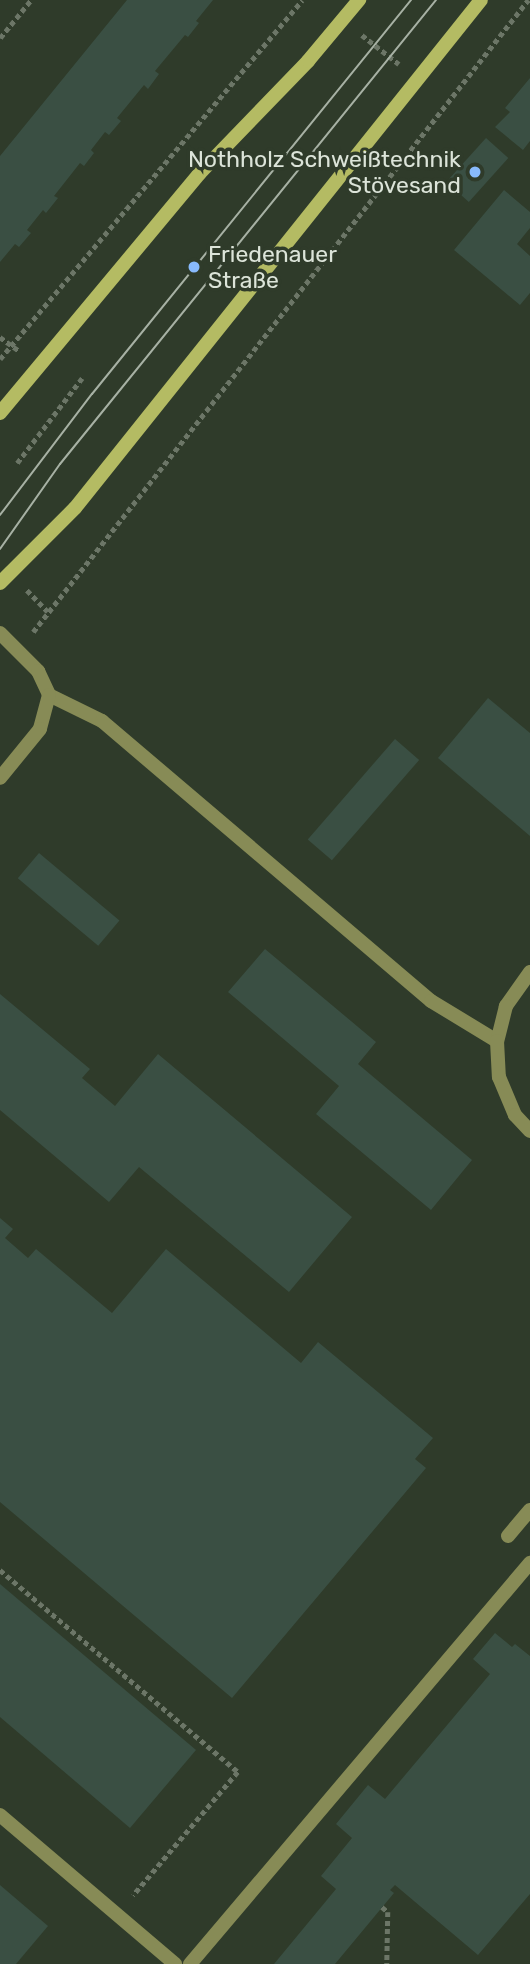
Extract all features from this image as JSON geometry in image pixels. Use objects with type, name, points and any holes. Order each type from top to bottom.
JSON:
[{"type":"main road","points":[[0,413],[199,174],[308,61],[359,0]]},
{"type":"main road","points":[[0,583],[75,508],[481,0]]},
{"type":"street","points":[[0,633],[38,671],[49,695],[102,721],[432,1001],[497,1041]]},
{"type":"street","points":[[0,778],[40,729],[49,695]]},
{"type":"street","points":[[530,972],[506,1006],[497,1041],[499,1077],[514,1115],[530,1131]]},
{"type":"street","points":[[508,1536],[530,1510]]},
{"type":"street","points":[[190,1964],[530,1563]]},
{"type":"street","points":[[0,1815],[175,1964]]},
{"type":"path","points":[[0,38],[31,0]]},
{"type":"path","points":[[0,359],[302,0]]},
{"type":"path","points":[[48,612],[528,0]]},
{"type":"path","points":[[355,44],[362,35],[402,67]]},
{"type":"path","points":[[17,463],[82,378]]},
{"type":"path","points":[[0,1570],[238,1772],[117,1916]]},
{"type":"path","points":[[383,1907],[388,1912],[387,1964]]},
{"type":"building","points":[[127,0],[213,0],[196,21],[199,23],[188,37],[185,35],[155,71],[159,74],[148,89],[144,85],[117,118],[121,121],[109,135],[105,132],[91,150],[94,153],[84,166],[80,163],[54,196],[58,198],[46,213],[43,210],[27,230],[31,233],[19,247],[15,244],[0,262],[0,156]]},
{"type":"building","points":[[530,78],[530,141],[523,150],[495,127],[510,112],[505,108]]},
{"type":"building","points":[[486,138],[508,158],[469,202],[447,182]]},
{"type":"building","points":[[504,190],[530,212],[530,228],[517,244],[530,256],[530,293],[520,305],[454,250]]},
{"type":"building","points":[[488,698],[530,733],[530,836],[438,758]]},
{"type":"building","points":[[395,739],[419,760],[332,860],[308,839]]},
{"type":"building","points":[[39,853],[119,920],[98,946],[18,878]]},
{"type":"building","points":[[265,949],[376,1042],[358,1064],[472,1160],[431,1210],[316,1114],[339,1086],[228,992]]},
{"type":"building","points":[[0,994],[90,1069],[82,1078],[115,1106],[158,1054],[352,1217],[289,1292],[139,1167],[109,1202],[0,1110]]},
{"type":"building","points":[[0,1218],[13,1229],[5,1238],[28,1258],[36,1249],[112,1313],[166,1249],[301,1363],[318,1342],[433,1438],[415,1459],[426,1468],[232,1698],[0,1502]]},
{"type":"building","points":[[0,1584],[196,1750],[130,1828],[0,1717]]},
{"type":"building","points":[[495,1633],[512,1647],[515,1644],[530,1656],[530,1894],[478,1955],[395,1885],[390,1890],[394,1893],[335,1964],[274,1964],[336,1889],[321,1876],[352,1838],[336,1824],[368,1785],[385,1799],[490,1674],[473,1659]]},
{"type":"building","points":[[0,1885],[48,1926],[16,1964],[0,1964]]},
{"type":"tram line","points":[[0,515],[92,394],[411,0]]},
{"type":"tram line","points":[[0,549],[60,464],[436,0]]},
{"type":"place","name":"Nothholz Schweißtechnik Stövesand","points":[[475,172]]},
{"type":"place","name":"Friedenauer Straße","points":[[194,267]]}]
